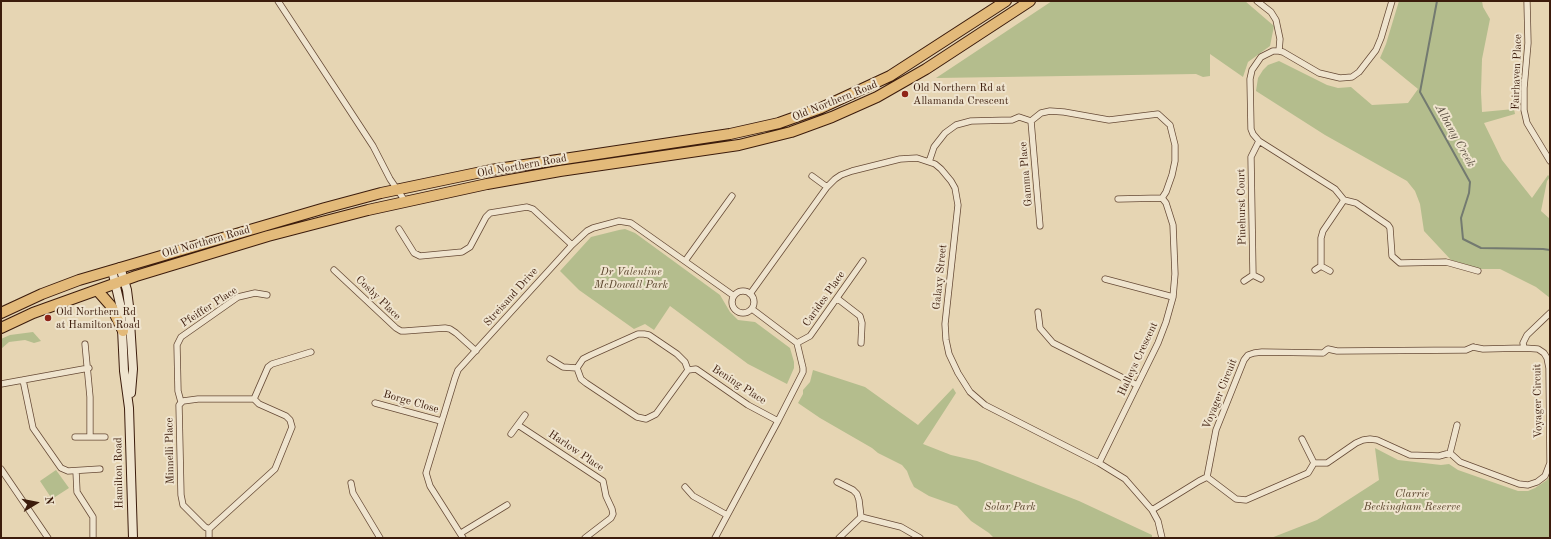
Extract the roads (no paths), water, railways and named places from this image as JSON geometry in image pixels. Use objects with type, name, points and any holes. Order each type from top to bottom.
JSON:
[{"type":"highway","name":"Old Northern Road","points":[[1,313],[42,294],[116,268],[325,208],[397,190],[491,170],[730,134],[779,123],[821,108],[873,86],[1006,1]]},
{"type":"highway","name":"Old Northern Road","points":[[1,328],[15,321],[97,290],[193,258],[405,201],[524,177],[739,145],[791,132],[877,98],[914,76],[1030,1]]},
{"type":"highway","points":[[97,290],[109,302],[123,331]]},
{"type":"main road","name":"Hamilton Road","points":[[116,268],[120,282],[128,297],[133,369],[129,408]]},
{"type":"main road","name":"Hamilton Road","points":[[120,282],[124,371],[129,408],[133,538]]},
{"type":"street","points":[[278,1],[373,146],[397,190],[405,201]]},
{"type":"street","points":[[1257,1],[1271,12],[1276,20],[1280,39],[1278,51]]},
{"type":"street","points":[[1392,1],[1376,50],[1359,72],[1352,77],[1340,78],[1319,73],[1283,52],[1278,51],[1268,53],[1261,57],[1252,70],[1250,78],[1251,129],[1260,141],[1335,189],[1344,200],[1356,203],[1388,225],[1390,228],[1392,256],[1400,263],[1446,262],[1478,271]]},
{"type":"street","name":"Fairhaven Place","points":[[1527,1],[1528,43],[1524,110],[1528,123],[1550,161]]},
{"type":"street","points":[[929,162],[934,148],[945,133],[956,125],[971,121],[1012,120],[1019,117],[1031,121],[1041,113],[1050,111],[1109,120],[1158,114],[1170,126],[1175,145],[1175,161],[1166,192],[1162,198],[1118,199]]},
{"type":"street","name":"Gamma Place","points":[[1031,121],[1040,226]]},
{"type":"street","name":"Pinehurst Court","points":[[1253,275],[1251,157],[1260,141]]},
{"type":"street","name":"Galaxy Street","points":[[750,294],[827,187],[841,175],[875,165],[910,158],[917,158],[929,162],[941,169],[952,181],[955,188],[958,205],[945,324],[949,354],[958,373],[970,392],[985,405],[1099,463],[1126,479],[1152,510],[1158,522],[1162,538]]},
{"type":"street","points":[[812,176],[827,187]]},
{"type":"street","points":[[685,262],[732,196]]},
{"type":"street","name":"Halleys Crescent","points":[[1099,463],[1158,343],[1173,297],[1175,274],[1173,225],[1166,203],[1162,198]]},
{"type":"street","points":[[1321,266],[1321,238],[1323,231],[1344,200]]},
{"type":"street","points":[[399,229],[414,253],[420,256],[462,252],[470,247],[486,217],[490,213],[527,207],[534,209],[572,244]]},
{"type":"street","name":"Streisand Drive","points":[[462,536],[427,479],[427,468],[458,370],[572,244],[586,231],[619,221],[626,221],[640,228],[734,296]]},
{"type":"street","name":"Carides Place","points":[[797,343],[810,336],[838,299],[863,261]]},
{"type":"street","points":[[1315,270],[1321,266]]},
{"type":"street","points":[[1321,266],[1330,270]]},
{"type":"street","name":"Cosby Place","points":[[334,270],[396,328],[405,331],[438,328],[450,329],[476,351]]},
{"type":"street","points":[[1244,281],[1253,275],[1261,279]]},
{"type":"street","points":[[1105,279],[1173,297]]},
{"type":"street","points":[[741,291],[750,294],[754,303],[752,309],[744,313],[737,311],[732,304],[734,296],[741,291]]},
{"type":"street","name":"Pfeiffer Place","points":[[181,402],[178,391],[177,345],[181,337],[238,297],[255,293],[267,295]]},
{"type":"street","points":[[838,299],[860,316],[862,323],[861,343]]},
{"type":"street","points":[[715,538],[778,421],[803,368],[797,343],[752,309]]},
{"type":"street","points":[[1038,312],[1040,328],[1053,343],[1137,385]]},
{"type":"street","points":[[1524,348],[1523,343],[1527,335],[1550,313]]},
{"type":"street","points":[[638,334],[644,334],[649,335],[677,354],[685,362],[688,370],[656,414],[646,419],[637,417],[586,383],[581,379],[577,368],[583,359],[591,354],[638,334]]},
{"type":"street","points":[[85,344],[89,368],[90,437]]},
{"type":"street","name":"Voyager Circuit","points":[[1206,477],[1216,430],[1244,360],[1248,355],[1262,352],[1323,353],[1328,349],[1337,351],[1466,350],[1473,347],[1484,349],[1524,348],[1538,350],[1544,353],[1547,358],[1549,368],[1550,463],[1545,476],[1528,485],[1519,484],[1460,462],[1450,453]]},
{"type":"street","points":[[209,538],[210,529],[274,469],[291,431],[292,427],[290,420],[286,416],[259,404],[254,399],[268,367],[272,364],[311,352]]},
{"type":"street","points":[[550,359],[563,367],[577,368]]},
{"type":"street","points":[[1,384],[89,368]]},
{"type":"street","name":"Bening Place","points":[[688,370],[696,369],[748,405],[778,421]]},
{"type":"street","points":[[24,380],[33,428],[61,468],[65,471],[100,469]]},
{"type":"street","name":"Minnelli Place","points":[[210,529],[205,527],[183,505],[181,501],[179,411],[181,402],[198,399],[254,399]]},
{"type":"street","name":"Borge Close","points":[[375,403],[441,421]]},
{"type":"street","points":[[511,434],[525,415]]},
{"type":"street","name":"Harlow Place","points":[[518,425],[603,481],[606,496],[613,514],[611,518],[585,538]]},
{"type":"street","points":[[1314,463],[1327,463],[1356,443],[1362,440],[1370,439],[1377,440],[1410,455],[1439,456],[1450,453],[1457,425]]},
{"type":"street","points":[[75,437],[105,437]]},
{"type":"street","points":[[1302,439],[1314,463]]},
{"type":"street","points":[[1152,510],[1206,477],[1236,499],[1246,500],[1308,473],[1314,463]]},
{"type":"street","points":[[1,469],[48,538]]},
{"type":"street","points":[[76,471],[77,492],[93,517],[93,538]]},
{"type":"street","points":[[838,482],[857,494],[859,500],[860,517],[839,538]]},
{"type":"street","points":[[350,484],[353,493],[380,538]]},
{"type":"street","points":[[685,487],[693,496],[727,515]]},
{"type":"street","points":[[462,536],[507,505]]},
{"type":"street","points":[[860,517],[901,527],[920,538]]},
{"type":"waterway","name":"Albany Creek","points":[[1437,1],[1420,92],[1470,182],[1469,193],[1461,218],[1463,239],[1481,248],[1550,250]]},
{"type":"place","name":"Old Northern Rd at Allamanda Crescent","points":[[905,94]]},
{"type":"place","name":"Old Northern Rd at Hamilton Road","points":[[48,318]]},
{"type":"park label","name":"Dr Valentine McDowall Park","points":[[631,278]]},
{"type":"park label","name":"Clarrie Beckingham Reserve","points":[[1412,500]]},
{"type":"park label","name":"Solar Park","points":[[1010,507]]}]
